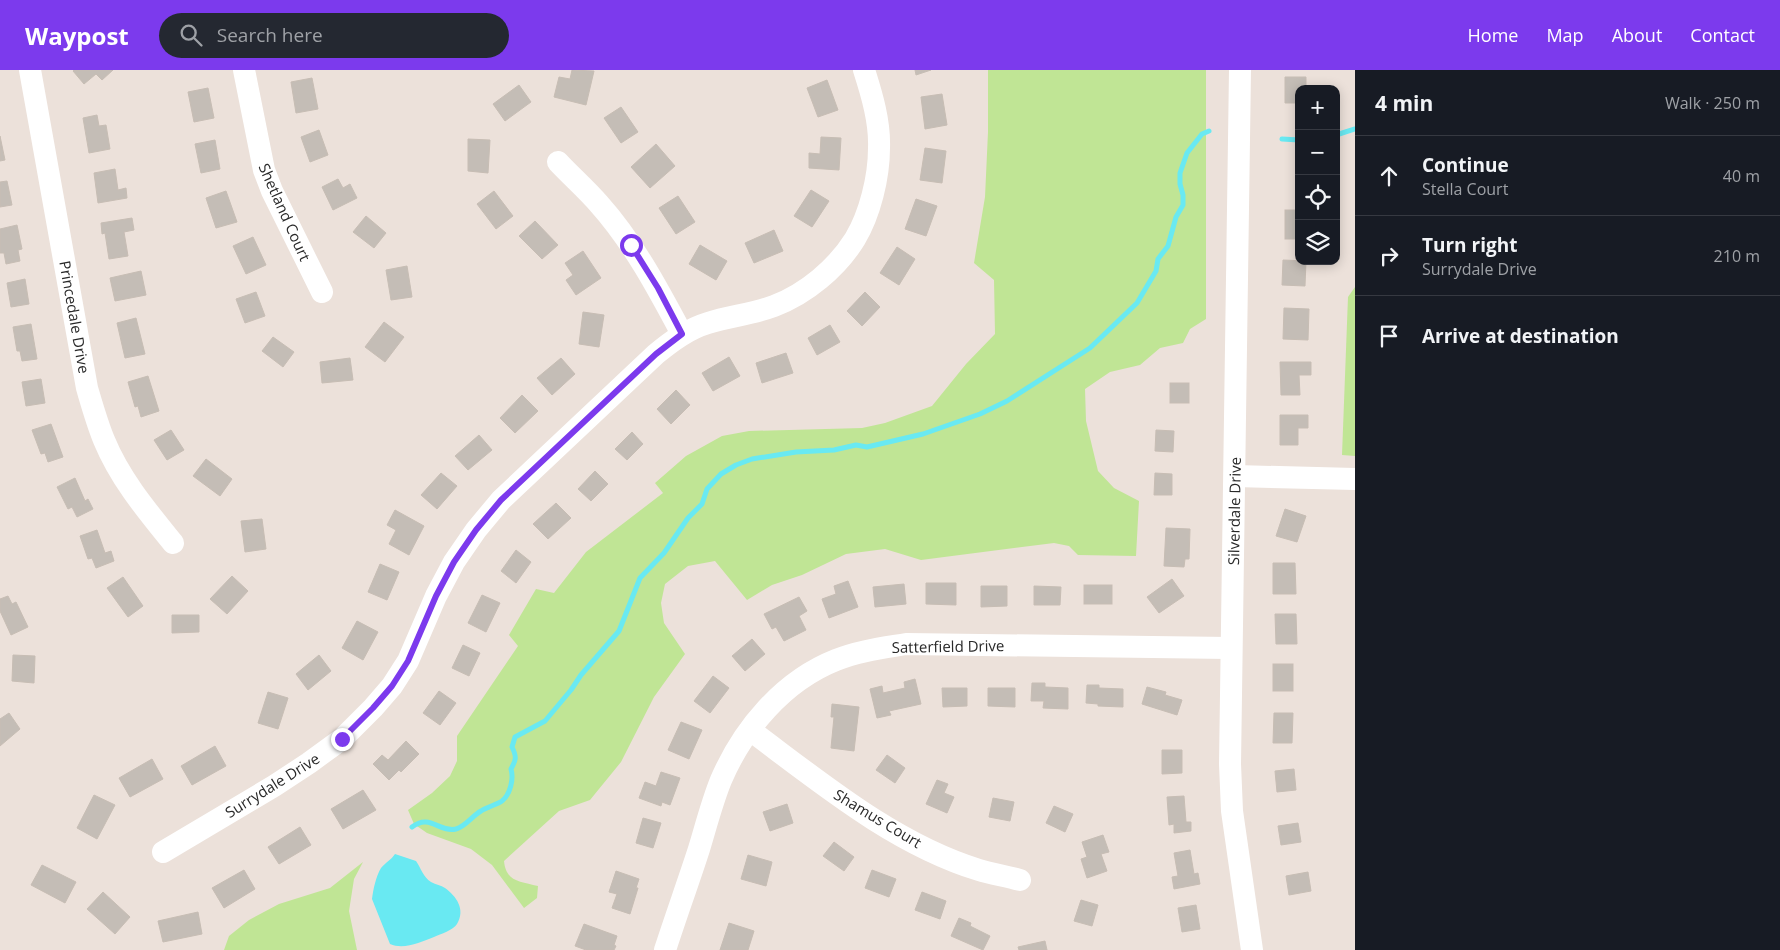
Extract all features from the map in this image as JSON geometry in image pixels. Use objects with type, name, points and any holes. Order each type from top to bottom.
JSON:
[{"type":"street","name":"Princedale Drive","points":[[30,70],[87,388],[94,412],[104,440],[119,470],[144,508],[173,543]]},
{"type":"street","name":"Shetland Court","points":[[244,70],[264,170],[272,191],[322,292]]},
{"type":"street","name":"Surrydale Drive","points":[[162,852],[274,786],[309,763],[342,739],[373,708],[392,686],[408,661],[436,596],[454,562],[476,530],[501,500],[656,354],[682,334],[706,323],[775,306],[821,278],[843,255],[855,239],[870,203],[880,147],[872,92],[864,70]]},
{"type":"street","name":"Silverdale Drive","points":[[1240,70],[1235,476],[1230,648],[1230,764],[1232,811],[1252,950]]},
{"type":"street","points":[[558,162],[599,204],[631,245],[658,288],[682,334]]},
{"type":"street","points":[[1235,476],[1355,479]]},
{"type":"street","name":"Satterfield Drive","points":[[665,950],[720,782],[734,753],[768,707],[783,692],[808,674],[835,660],[866,650],[906,644],[1230,648]]},
{"type":"street","name":"Shamus Court","points":[[750,730],[849,802],[911,840],[979,870],[1020,880]]},
{"type":"green space","points":[[988,70],[1206,70],[1206,319],[1190,329],[1183,343],[1160,348],[1140,365],[1110,372],[1085,389],[1086,421],[1098,471],[1114,488],[1139,501],[1136,556],[1078,555],[1069,546],[1054,543],[921,560],[885,549],[846,554],[802,575],[772,585],[747,600],[715,561],[688,566],[665,584],[661,603],[664,623],[685,654],[654,697],[621,762],[590,800],[559,811],[504,861],[505,868],[515,880],[538,886],[537,898],[524,908],[492,865],[471,849],[427,833],[414,824],[408,810],[432,793],[450,776],[457,761],[457,736],[518,646],[509,635],[536,589],[554,593],[586,552],[663,493],[655,483],[686,456],[722,436],[749,431],[862,428],[885,423],[932,406],[966,364],[995,334],[994,280],[974,263],[985,197]]},
{"type":"green space","points":[[1355,287],[1355,456],[1342,455],[1348,297]]},
{"type":"green space","points":[[363,862],[354,879],[349,911],[357,950],[224,950],[229,936],[249,920],[279,904],[330,888]]},
{"type":"water","points":[[395,854],[416,861],[428,880],[442,886],[453,895],[460,908],[460,918],[453,928],[412,945],[395,946],[390,944],[372,899],[379,871]]},
{"type":"building","points":[[74,70],[113,70],[102,80],[96,74],[84,84]]},
{"type":"building","points":[[572,70],[594,71],[586,105],[554,97],[559,77],[570,79]]},
{"type":"building","points":[[915,70],[931,70],[916,75]]},
{"type":"building","points":[[1285,77],[1306,77],[1306,85],[1295,85],[1295,103],[1285,103]]},
{"type":"building","points":[[312,78],[318,109],[296,113],[291,82]]},
{"type":"building","points":[[827,80],[838,110],[818,117],[807,88]]},
{"type":"building","points":[[519,85],[531,102],[505,121],[493,104]]},
{"type":"building","points":[[208,88],[214,118],[194,122],[188,92]]},
{"type":"building","points":[[942,94],[947,125],[925,129],[921,97]]},
{"type":"building","points":[[621,107],[638,132],[621,143],[604,118]]},
{"type":"building","points":[[97,115],[99,126],[106,125],[110,149],[89,153],[83,118]]},
{"type":"building","points":[[319,130],[328,155],[310,162],[301,137]]},
{"type":"building","points":[[0,136],[5,160],[0,161]]},
{"type":"building","points":[[821,137],[841,138],[839,170],[809,168],[809,153],[820,154]]},
{"type":"building","points":[[468,139],[490,140],[488,173],[468,171]]},
{"type":"building","points":[[215,140],[220,169],[201,173],[195,144]]},
{"type":"building","points":[[656,144],[675,166],[650,188],[631,167]]},
{"type":"building","points":[[925,148],[946,151],[942,183],[920,180]]},
{"type":"building","points":[[115,169],[118,190],[126,188],[127,198],[98,203],[94,173]]},
{"type":"building","points":[[338,179],[343,188],[350,184],[357,198],[333,210],[322,187]]},
{"type":"building","points":[[7,181],[12,205],[0,207],[0,182]]},
{"type":"building","points":[[811,190],[829,201],[812,227],[794,216]]},
{"type":"building","points":[[226,191],[237,222],[216,228],[206,198]]},
{"type":"building","points":[[494,191],[513,216],[496,229],[477,204]]},
{"type":"building","points":[[678,196],[695,222],[676,234],[659,208]]},
{"type":"building","points":[[916,199],[937,206],[926,236],[905,229]]},
{"type":"building","points":[[1285,210],[1295,210],[1295,239],[1285,239]]},
{"type":"building","points":[[366,216],[386,233],[374,248],[353,232]]},
{"type":"building","points":[[132,218],[134,230],[124,232],[128,256],[109,259],[105,233],[102,234],[101,223]]},
{"type":"building","points":[[535,221],[558,245],[542,259],[519,236]]},
{"type":"building","points":[[17,225],[22,249],[18,250],[20,261],[6,264],[4,253],[0,253],[0,229]]},
{"type":"building","points":[[774,230],[783,251],[754,263],[745,243]]},
{"type":"building","points":[[253,237],[266,265],[246,274],[233,246]]},
{"type":"building","points":[[700,245],[727,261],[716,280],[689,264]]},
{"type":"building","points":[[897,247],[915,259],[899,285],[880,273]]},
{"type":"building","points":[[583,251],[601,278],[576,295],[566,280],[573,275],[565,263]]},
{"type":"building","points":[[1283,260],[1295,261],[1295,265],[1306,265],[1305,286],[1282,285]]},
{"type":"building","points":[[407,266],[412,297],[391,300],[386,270]]},
{"type":"building","points":[[141,271],[146,295],[115,301],[110,278]]},
{"type":"building","points":[[25,279],[29,304],[11,307],[7,283]]},
{"type":"building","points":[[256,292],[265,316],[245,323],[236,299]]},
{"type":"building","points":[[865,292],[880,307],[862,326],[847,311]]},
{"type":"building","points":[[1284,308],[1309,309],[1308,340],[1283,339]]},
{"type":"building","points":[[583,312],[604,315],[599,347],[579,344]]},
{"type":"building","points":[[136,318],[145,354],[125,358],[117,323]]},
{"type":"building","points":[[384,322],[404,337],[385,362],[365,347]]},
{"type":"building","points":[[31,324],[37,359],[22,361],[20,351],[17,351],[13,327]]},
{"type":"building","points":[[830,325],[840,342],[817,355],[808,338]]},
{"type":"building","points":[[273,337],[294,352],[283,367],[262,351]]},
{"type":"building","points":[[786,353],[793,373],[762,383],[756,363]]},
{"type":"building","points":[[729,357],[740,376],[713,391],[702,373]]},
{"type":"building","points":[[350,358],[353,380],[322,383],[320,362]]},
{"type":"building","points":[[561,358],[575,374],[552,395],[537,378]]},
{"type":"building","points":[[1280,362],[1311,362],[1311,375],[1299,375],[1300,395],[1281,395]]},
{"type":"building","points":[[148,376],[159,411],[141,417],[138,406],[135,407],[128,382]]},
{"type":"building","points":[[41,379],[45,403],[26,406],[22,382]]},
{"type":"building","points":[[1170,383],[1189,383],[1189,403],[1170,403]]},
{"type":"building","points":[[676,390],[690,405],[671,424],[657,409]]},
{"type":"building","points":[[522,395],[538,411],[515,433],[500,418]]},
{"type":"building","points":[[1280,415],[1308,415],[1308,428],[1298,428],[1298,445],[1280,445]]},
{"type":"building","points":[[51,424],[63,457],[48,462],[45,453],[41,454],[32,430]]},
{"type":"building","points":[[171,430],[184,450],[167,460],[154,440]]},
{"type":"building","points":[[1156,430],[1174,431],[1173,452],[1155,451]]},
{"type":"building","points":[[632,432],[643,444],[627,460],[615,449]]},
{"type":"building","points":[[479,435],[492,450],[468,470],[455,456]]},
{"type":"building","points":[[206,459],[232,479],[220,496],[193,476]]},
{"type":"building","points":[[595,471],[608,484],[591,501],[578,489]]},
{"type":"building","points":[[441,473],[457,486],[437,509],[421,495]]},
{"type":"building","points":[[1155,473],[1172,474],[1172,495],[1154,495]]},
{"type":"building","points":[[75,478],[85,501],[88,499],[93,509],[77,517],[72,507],[68,509],[57,487]]},
{"type":"building","points":[[556,503],[571,518],[548,539],[533,524]]},
{"type":"building","points":[[1285,509],[1306,516],[1297,542],[1276,536]]},
{"type":"building","points":[[395,510],[424,526],[409,555],[389,544],[396,530],[387,525]]},
{"type":"building","points":[[262,519],[266,549],[245,552],[241,521]]},
{"type":"building","points":[[1166,528],[1190,529],[1189,559],[1185,559],[1184,567],[1164,566]]},
{"type":"building","points":[[97,530],[105,553],[111,551],[114,561],[96,568],[92,558],[88,559],[80,536]]},
{"type":"building","points":[[516,550],[531,562],[516,583],[501,571]]},
{"type":"building","points":[[1273,563],[1295,563],[1296,594],[1273,594]]},
{"type":"building","points":[[380,564],[399,572],[387,600],[368,592]]},
{"type":"building","points":[[232,576],[248,591],[227,614],[210,599]]},
{"type":"building","points":[[123,577],[143,606],[128,617],[107,588]]},
{"type":"building","points":[[1172,579],[1184,596],[1159,613],[1147,597]]},
{"type":"building","points":[[848,581],[858,607],[829,618],[822,599],[836,594],[834,586]]},
{"type":"building","points":[[926,583],[956,583],[956,605],[926,604]]},
{"type":"building","points":[[904,584],[906,604],[875,607],[873,587]]},
{"type":"building","points":[[1084,585],[1112,585],[1112,604],[1084,604]]},
{"type":"building","points":[[981,586],[1007,586],[1007,606],[981,607]]},
{"type":"building","points":[[1034,586],[1061,587],[1060,605],[1034,605]]},
{"type":"building","points":[[482,595],[500,603],[486,632],[468,623]]},
{"type":"building","points":[[8,596],[12,604],[16,602],[28,627],[11,635],[0,611],[0,599]]},
{"type":"building","points":[[799,597],[807,611],[799,616],[806,630],[784,641],[776,627],[772,629],[764,614]]},
{"type":"building","points":[[1275,614],[1296,614],[1297,644],[1276,644]]},
{"type":"building","points":[[172,615],[199,615],[199,632],[172,633]]},
{"type":"building","points":[[357,621],[378,632],[363,660],[342,648]]},
{"type":"building","points":[[752,639],[765,654],[745,671],[732,656]]},
{"type":"building","points":[[463,645],[480,653],[469,676],[452,668]]},
{"type":"building","points":[[13,655],[35,656],[34,683],[12,681]]},
{"type":"building","points":[[319,655],[331,671],[308,690],[296,674]]},
{"type":"building","points":[[1273,664],[1293,664],[1293,691],[1273,691]]},
{"type":"building","points":[[713,676],[729,688],[710,713],[694,701]]},
{"type":"building","points":[[915,679],[921,704],[889,711],[891,715],[877,718],[870,689],[882,686],[883,693],[905,688],[904,682]]},
{"type":"building","points":[[1032,683],[1045,683],[1045,687],[1068,688],[1068,709],[1043,708],[1044,701],[1031,701]]},
{"type":"building","points":[[1087,685],[1099,685],[1099,688],[1123,689],[1123,707],[1098,706],[1098,704],[1086,703]]},
{"type":"building","points":[[1147,687],[1166,692],[1165,695],[1182,700],[1177,715],[1142,704]]},
{"type":"building","points":[[942,688],[967,688],[967,706],[943,707]]},
{"type":"building","points":[[988,688],[1015,688],[1015,707],[988,706]]},
{"type":"building","points":[[439,691],[456,703],[440,725],[423,713]]},
{"type":"building","points":[[268,692],[288,698],[278,729],[258,723]]},
{"type":"building","points":[[832,704],[859,707],[854,751],[831,748],[834,717],[831,717]]},
{"type":"building","points":[[9,713],[20,729],[0,746],[0,719]]},
{"type":"building","points":[[1274,713],[1293,713],[1292,743],[1273,743]]},
{"type":"building","points":[[681,722],[702,730],[689,759],[668,750]]},
{"type":"building","points":[[406,741],[419,754],[401,772],[399,770],[389,780],[373,764],[382,755],[388,760]]},
{"type":"building","points":[[215,746],[226,766],[192,785],[181,766]]},
{"type":"building","points":[[1162,750],[1182,750],[1182,773],[1162,774]]},
{"type":"building","points":[[887,755],[905,768],[895,783],[876,770]]},
{"type":"building","points":[[152,759],[163,779],[130,797],[119,778]]},
{"type":"building","points":[[1294,769],[1296,790],[1277,792],[1275,771]]},
{"type":"building","points":[[661,772],[680,778],[670,805],[662,802],[661,806],[639,798],[645,782],[656,786]]},
{"type":"building","points":[[937,780],[948,784],[944,793],[954,797],[947,813],[926,804]]},
{"type":"building","points":[[363,790],[376,810],[343,829],[331,809]]},
{"type":"building","points":[[94,795],[115,805],[97,839],[77,828]]},
{"type":"building","points":[[1184,796],[1186,822],[1191,822],[1191,831],[1174,833],[1174,824],[1169,825],[1167,797]]},
{"type":"building","points":[[993,798],[1014,802],[1010,821],[989,817]]},
{"type":"building","points":[[787,804],[793,823],[770,831],[763,812]]},
{"type":"building","points":[[1054,806],[1073,814],[1065,832],[1046,823]]},
{"type":"building","points":[[643,818],[661,823],[653,848],[636,843]]},
{"type":"building","points":[[1298,823],[1301,842],[1281,845],[1278,826]]},
{"type":"building","points":[[300,827],[311,845],[279,864],[268,847]]},
{"type":"building","points":[[1103,835],[1109,852],[1101,854],[1107,871],[1087,878],[1081,859],[1087,857],[1082,842]]},
{"type":"building","points":[[834,842],[854,857],[844,871],[823,856]]},
{"type":"building","points":[[1190,850],[1194,874],[1198,873],[1200,884],[1174,889],[1172,877],[1178,876],[1174,853]]},
{"type":"building","points":[[748,855],[772,862],[766,886],[741,879]]},
{"type":"building","points":[[42,865],[76,882],[65,903],[31,885]]},
{"type":"building","points":[[244,870],[255,889],[224,908],[212,888]]},
{"type":"building","points":[[872,870],[896,879],[889,897],[865,888]]},
{"type":"building","points":[[616,871],[639,879],[630,914],[612,908],[617,894],[609,892]]},
{"type":"building","points":[[1308,872],[1311,891],[1289,895],[1286,876]]},
{"type":"building","points":[[103,892],[130,917],[115,934],[87,909]]},
{"type":"building","points":[[922,892],[946,901],[940,919],[915,910]]},
{"type":"building","points":[[1081,900],[1098,905],[1092,926],[1074,921]]},
{"type":"building","points":[[1196,905],[1200,929],[1182,932],[1178,908]]},
{"type":"building","points":[[198,912],[202,934],[163,942],[158,921]]},
{"type":"building","points":[[959,918],[971,923],[970,926],[990,936],[983,950],[951,936]]},
{"type":"building","points":[[729,923],[754,931],[748,950],[720,950]]},
{"type":"building","points":[[584,924],[617,936],[614,950],[586,950],[575,946]]},
{"type":"building","points":[[1045,941],[1047,950],[1019,950],[1018,947]]},
{"type":"waterway","points":[[1340,134],[1355,129]]},
{"type":"waterway","points":[[412,827],[424,822],[444,828],[456,829],[463,826],[481,811],[505,798],[512,782],[511,769],[515,758],[512,747],[515,737],[545,721],[619,631],[640,578],[664,553],[688,518],[702,504],[707,489],[721,474],[736,465],[752,459],[796,452],[834,450],[856,445],[867,447],[923,434],[980,414],[1007,401],[1090,348],[1137,303],[1156,271],[1158,259],[1168,246],[1176,217],[1183,205],[1180,173],[1187,153],[1202,134],[1209,131]]},
{"type":"waterway","points":[[1282,139],[1295,140]]},
{"type":"route","points":[[342,739],[392,686],[408,661],[436,596],[454,562],[476,530],[501,500],[656,354],[682,334],[658,288],[631,245]]}]
